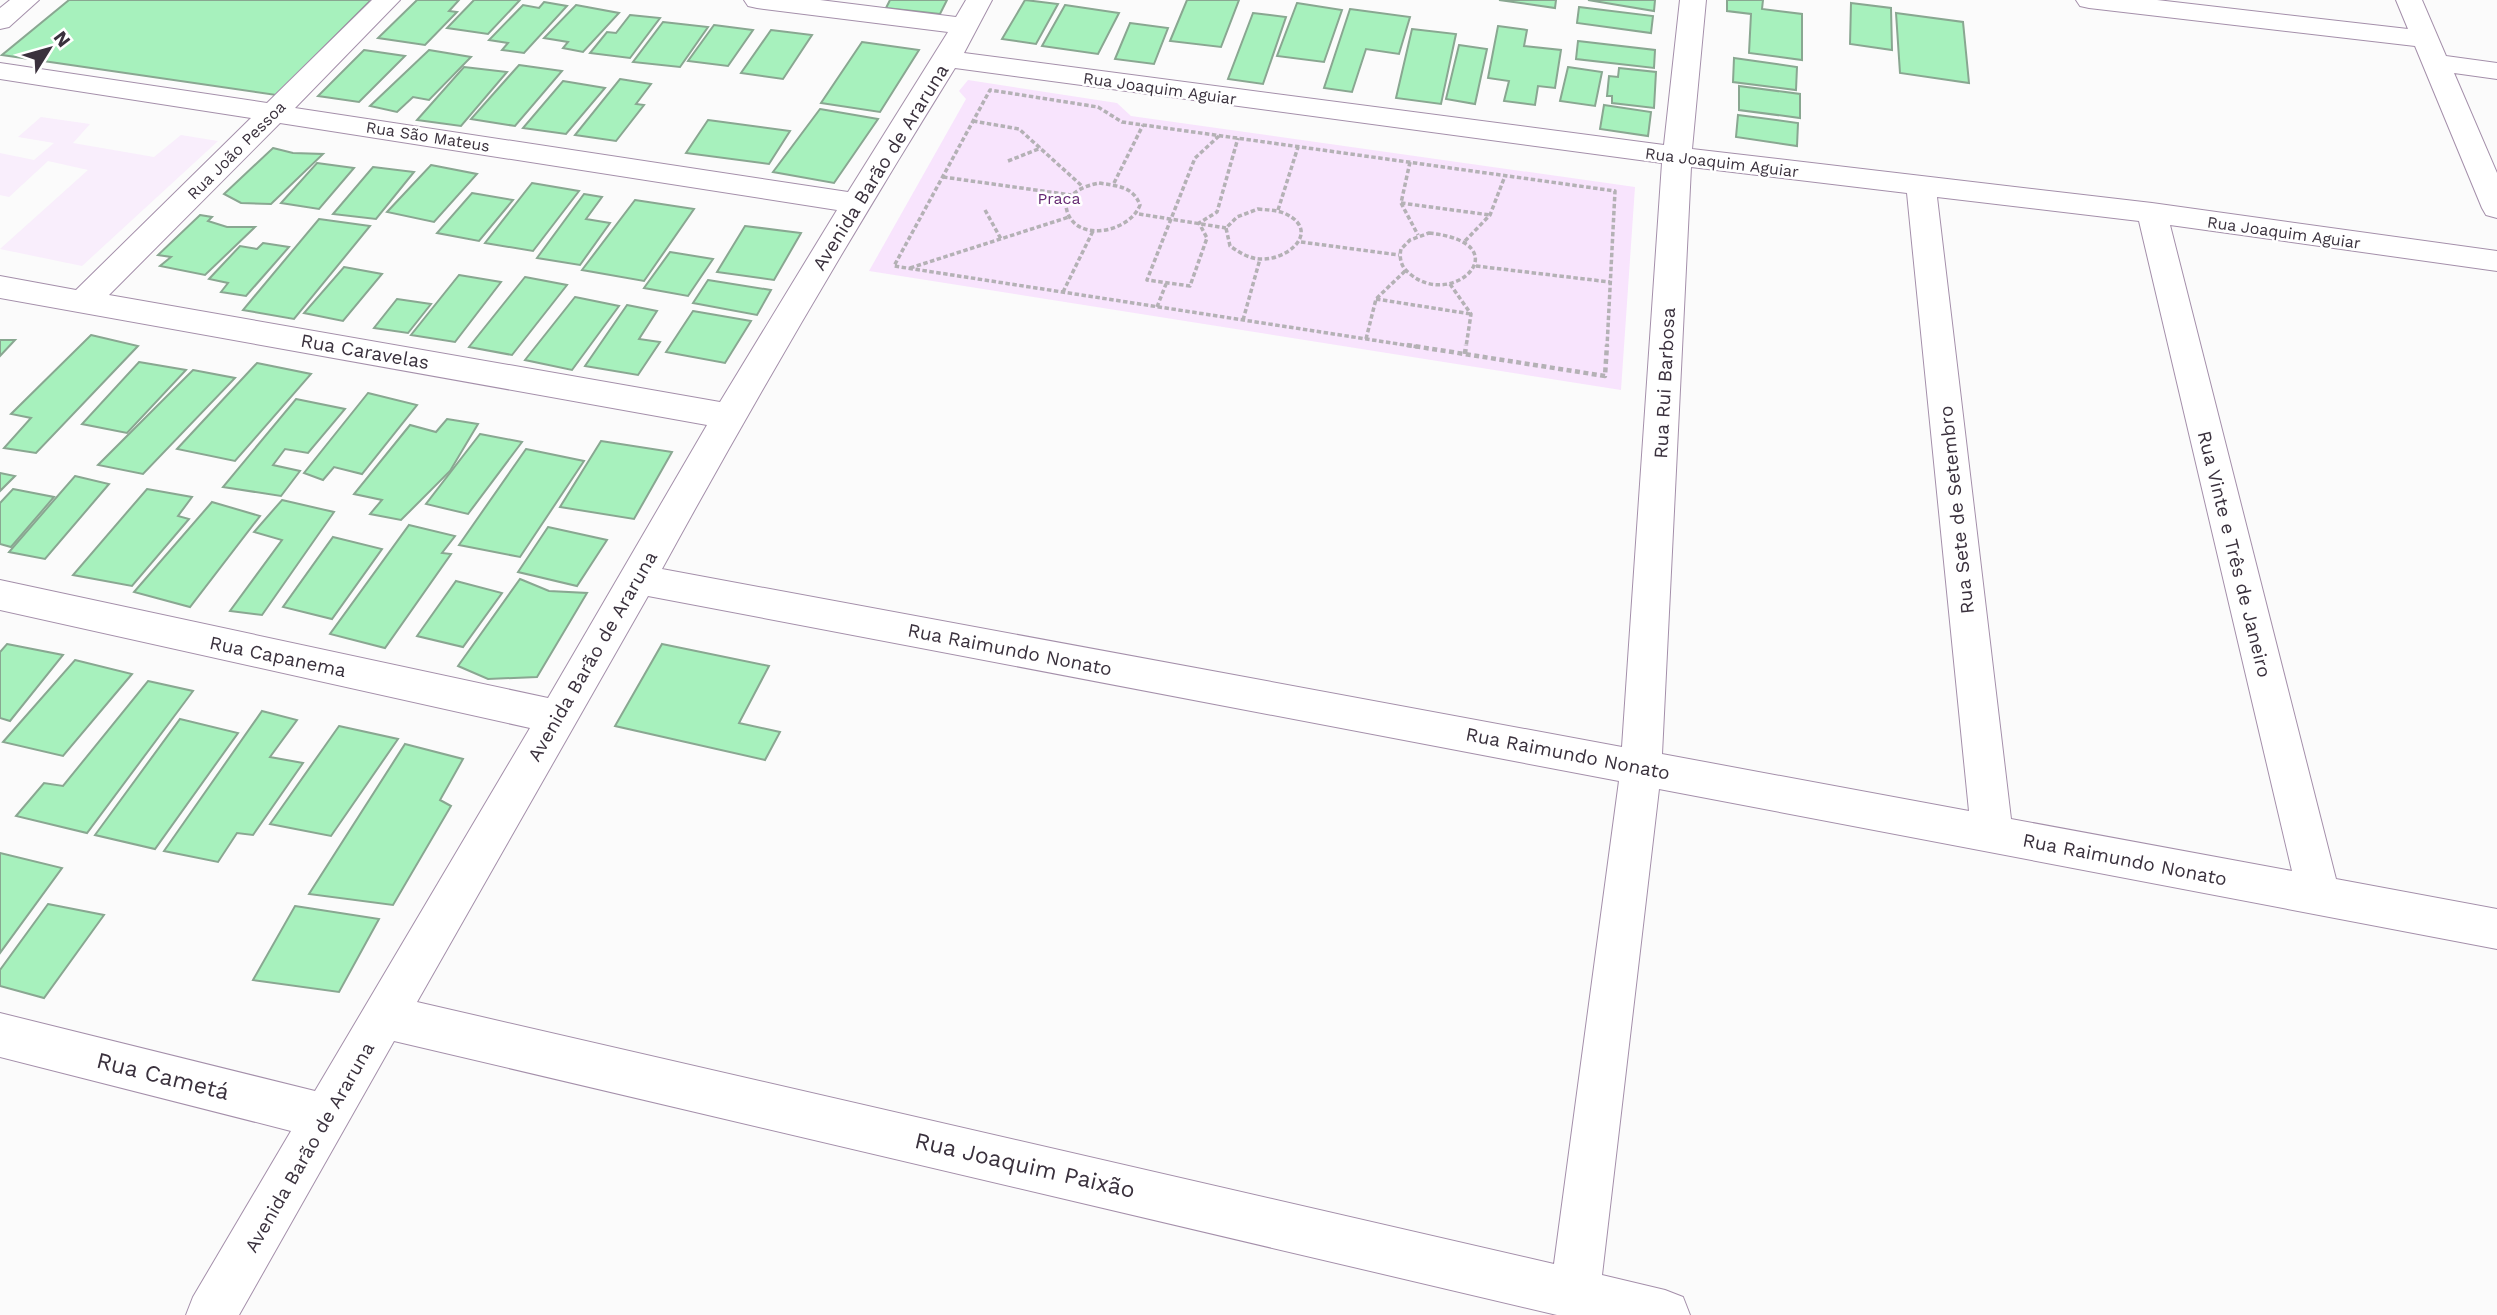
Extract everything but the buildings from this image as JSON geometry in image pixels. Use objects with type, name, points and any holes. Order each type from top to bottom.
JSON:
[{"type":"street","points":[[0,21],[26,0]]},
{"type":"street","name":"Rua João Pessoa","points":[[85,300],[387,0]]},
{"type":"street","name":"Rua Joaquim Aguiar","points":[[757,0],[963,29],[1677,156],[2152,213],[2497,261]]},
{"type":"street","name":"Rua Rui Barbosa","points":[[1576,1292],[1641,767],[1677,156],[1693,0]]},
{"type":"street","points":[[2089,0],[2431,51],[2497,71]]},
{"type":"street","points":[[2409,0],[2497,208]]},
{"type":"street","name":"Avenida Barão de Araruna","points":[[211,1315],[638,579],[729,416],[963,29]]},
{"type":"street","name":"Rua São Mateus","points":[[0,71],[856,203]]},
{"type":"street","name":"Rua Sete de Setembro","points":[[1921,186],[1992,834]]},
{"type":"street","name":"Rua Vinte e Três de Janeiro","points":[[2152,213],[2319,895]]},
{"type":"street","name":"Rua Caravelas","points":[[0,287],[729,416]]},
{"type":"street","name":"Rua Raimundo Nonato","points":[[638,579],[2497,929]]},
{"type":"street","name":"Rua Capanema","points":[[0,595],[556,717]]},
{"type":"street","name":"Rua Joaquim Paixão","points":[[384,1017],[1576,1292],[1665,1315]]},
{"type":"street","name":"Rua Cametá","points":[[0,1035],[327,1116]]},
{"type":"path","points":[[990,90],[1098,107],[1122,122],[1615,191],[1605,376],[894,266],[973,121],[990,90]]},
{"type":"path","points":[[973,121],[1019,129],[1082,186]]},
{"type":"path","points":[[1114,183],[1143,125]]},
{"type":"path","points":[[1199,223],[1207,238],[1191,285],[1147,280],[1195,158],[1219,136]]},
{"type":"path","points":[[1199,223],[1217,212],[1238,138]]},
{"type":"path","points":[[1278,210],[1298,147]]},
{"type":"path","points":[[1008,161],[1041,148]]},
{"type":"path","points":[[1409,163],[1401,204],[1418,235]]},
{"type":"path","points":[[1465,241],[1490,215],[1505,176]]},
{"type":"path","points":[[943,177],[1071,195]]},
{"type":"path","points":[[1114,183],[1132,190],[1141,205],[1139,214],[1122,227],[1093,230],[1076,224],[1069,217],[1066,210],[1071,195],[1082,186],[1114,183]]},
{"type":"path","points":[[1401,204],[1490,215]]},
{"type":"path","points":[[985,210],[1001,239]]},
{"type":"path","points":[[1226,229],[1237,217],[1247,212],[1278,210],[1299,225],[1301,242]]},
{"type":"path","points":[[1139,214],[1226,229]]},
{"type":"path","points":[[908,269],[1069,217]]},
{"type":"path","points":[[1226,229],[1230,246],[1248,257],[1260,259],[1285,256],[1301,242],[1399,255]]},
{"type":"path","points":[[1063,292],[1093,230]]},
{"type":"path","points":[[1441,233],[1465,241],[1477,257],[1476,266],[1462,280],[1450,284],[1424,282],[1405,271],[1399,255],[1408,240],[1418,235],[1441,233]]},
{"type":"path","points":[[1243,320],[1260,259]]},
{"type":"path","points":[[1476,266],[1610,282]]},
{"type":"path","points":[[1366,339],[1376,299],[1405,271]]},
{"type":"path","points":[[1157,307],[1167,284]]},
{"type":"path","points":[[1450,284],[1471,314],[1465,354]]},
{"type":"path","points":[[1376,299],[1471,314]]},
{"type":"shaded area","points":[[41,117],[90,124],[73,143],[154,157],[181,135],[218,141],[82,266],[0,249],[88,170],[48,161],[9,197],[0,195],[0,153],[34,160],[54,143],[18,137]]},
{"type":"green space","name":"Praca","points":[[968,80],[1117,103],[1131,116],[1635,187],[1621,390],[869,271],[966,99],[959,91]]}]
